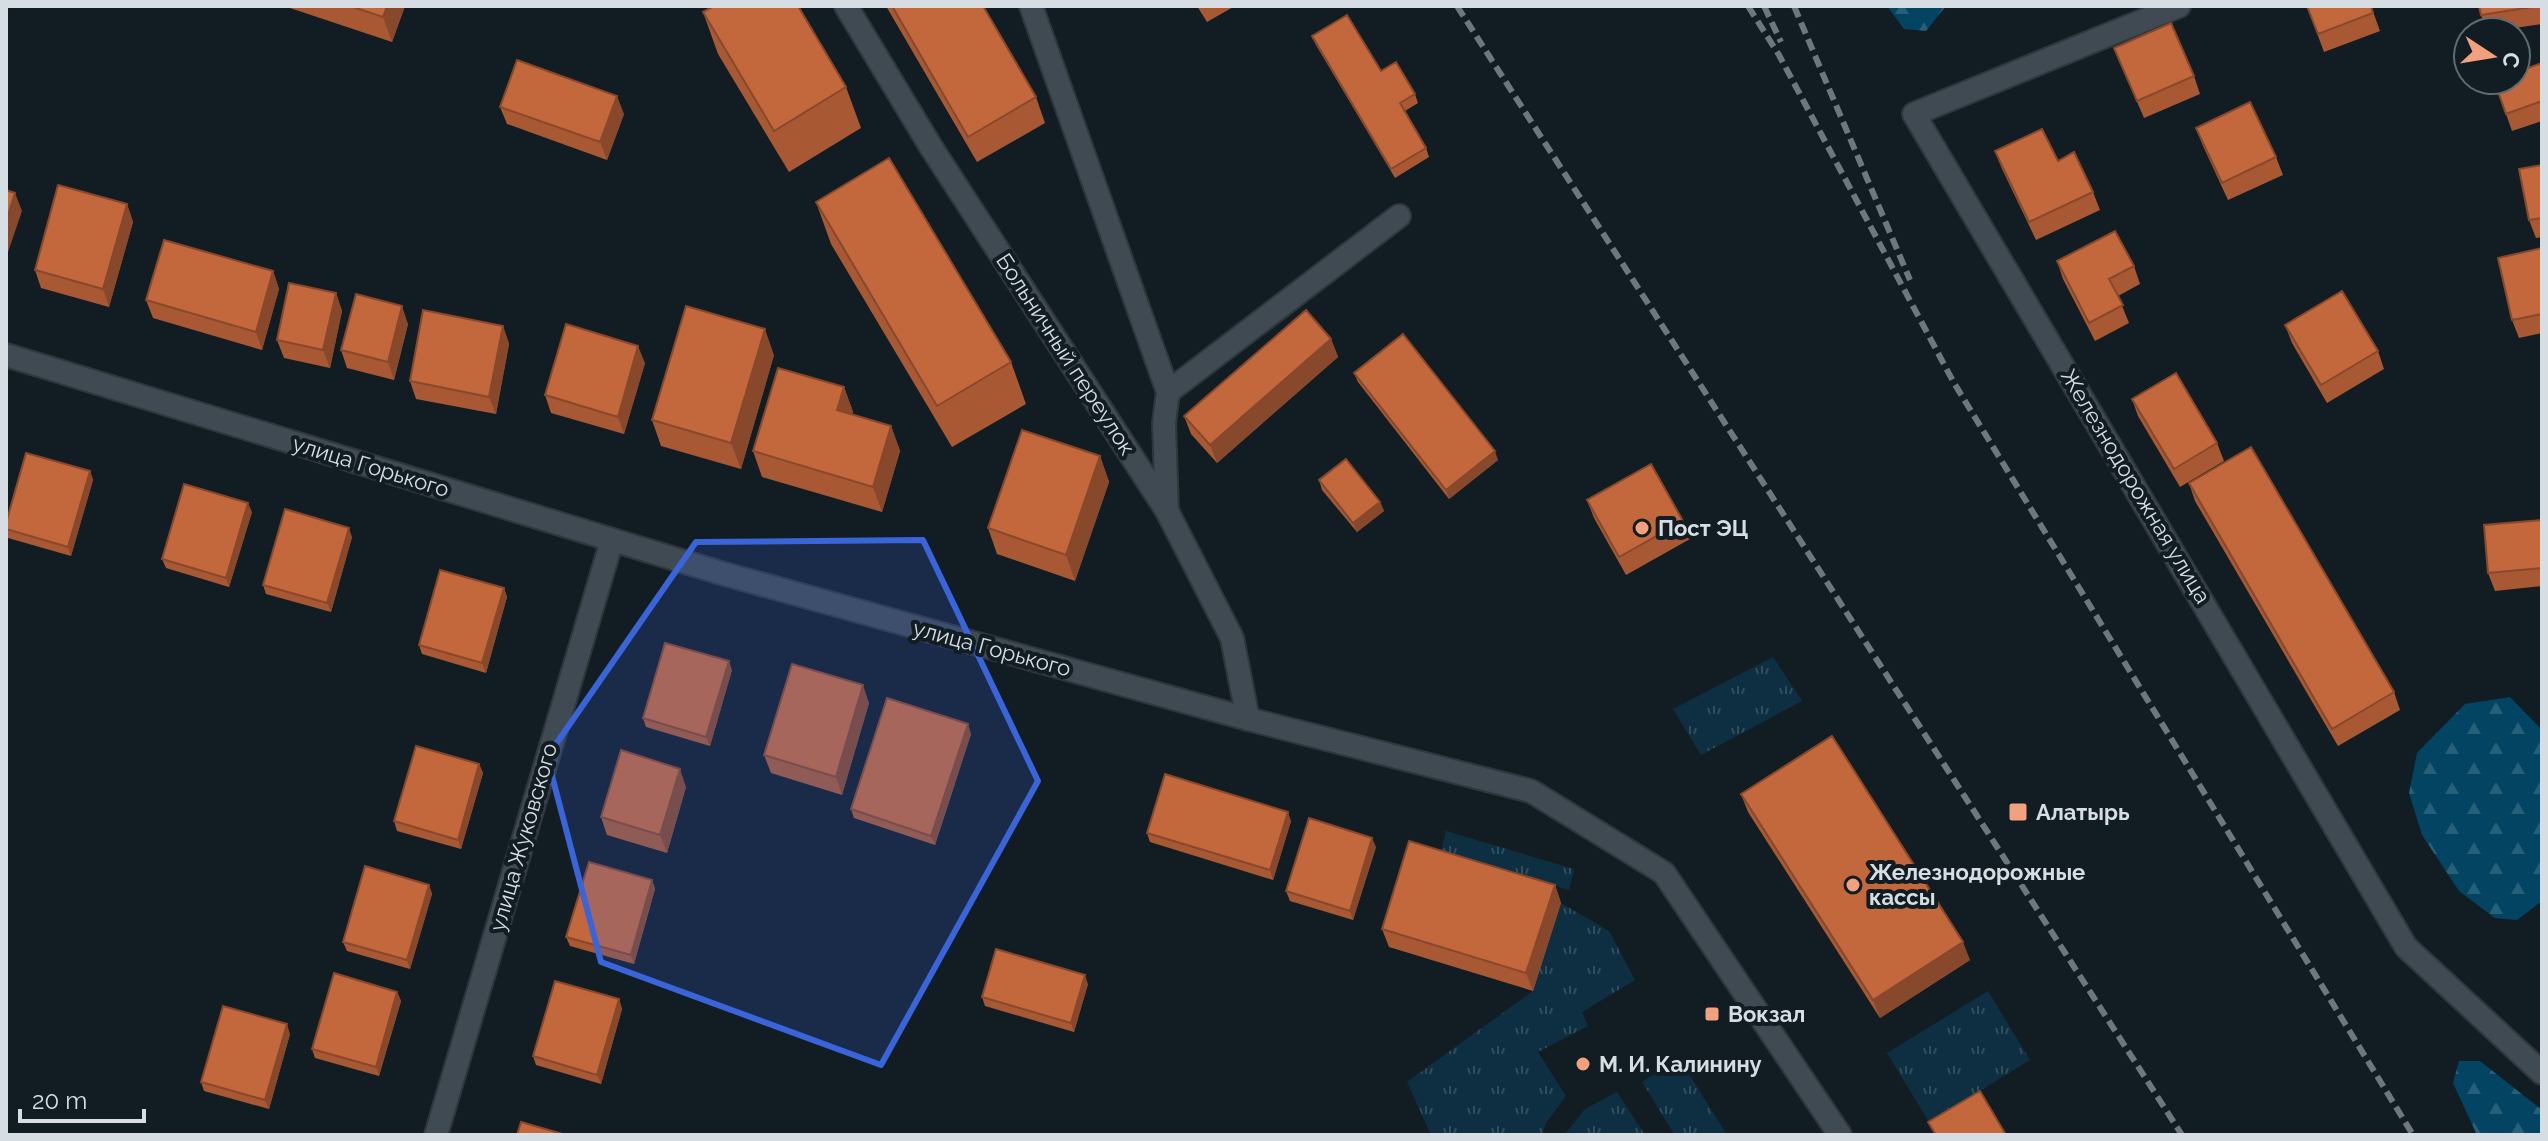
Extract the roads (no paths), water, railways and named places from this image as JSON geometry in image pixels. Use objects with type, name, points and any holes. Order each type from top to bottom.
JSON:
[{"type":"street","name":"Больничный переулок","points":[[846,6],[931,147],[1167,511],[1232,638],[1248,719]]},
{"type":"street","points":[[1031,6],[1168,392],[1164,423],[1167,511]]},
{"type":"street","name":"Железнодорожная улица","points":[[2179,6],[1914,114],[2406,947],[2542,1073]]},
{"type":"street","points":[[1168,392],[1399,216]]},
{"type":"street","name":"улица Горького","points":[[6,355],[612,540],[1248,719],[1531,791],[1664,873],[1840,1135]]},
{"type":"street","name":"улица Жуковского","points":[[436,1135],[612,540]]},
{"type":"railway","points":[[1457,6],[2182,1135]]},
{"type":"railway","points":[[1748,6],[1779,55],[1954,383],[2413,1135]]},
{"type":"railway","points":[[1764,6],[1781,42]]},
{"type":"railway","points":[[1794,6],[1910,280]]},
{"type":"place","name":"Пост ЭЦ","points":[[1642,528]]},
{"type":"place","name":"Алатырь","points":[[2018,812]]},
{"type":"place","name":"Железнодорожные кассы","points":[[1853,885]]},
{"type":"place","name":"Вокзал","points":[[1712,1014]]},
{"type":"place","name":"М. И. Калинину","points":[[1583,1064]]}]
